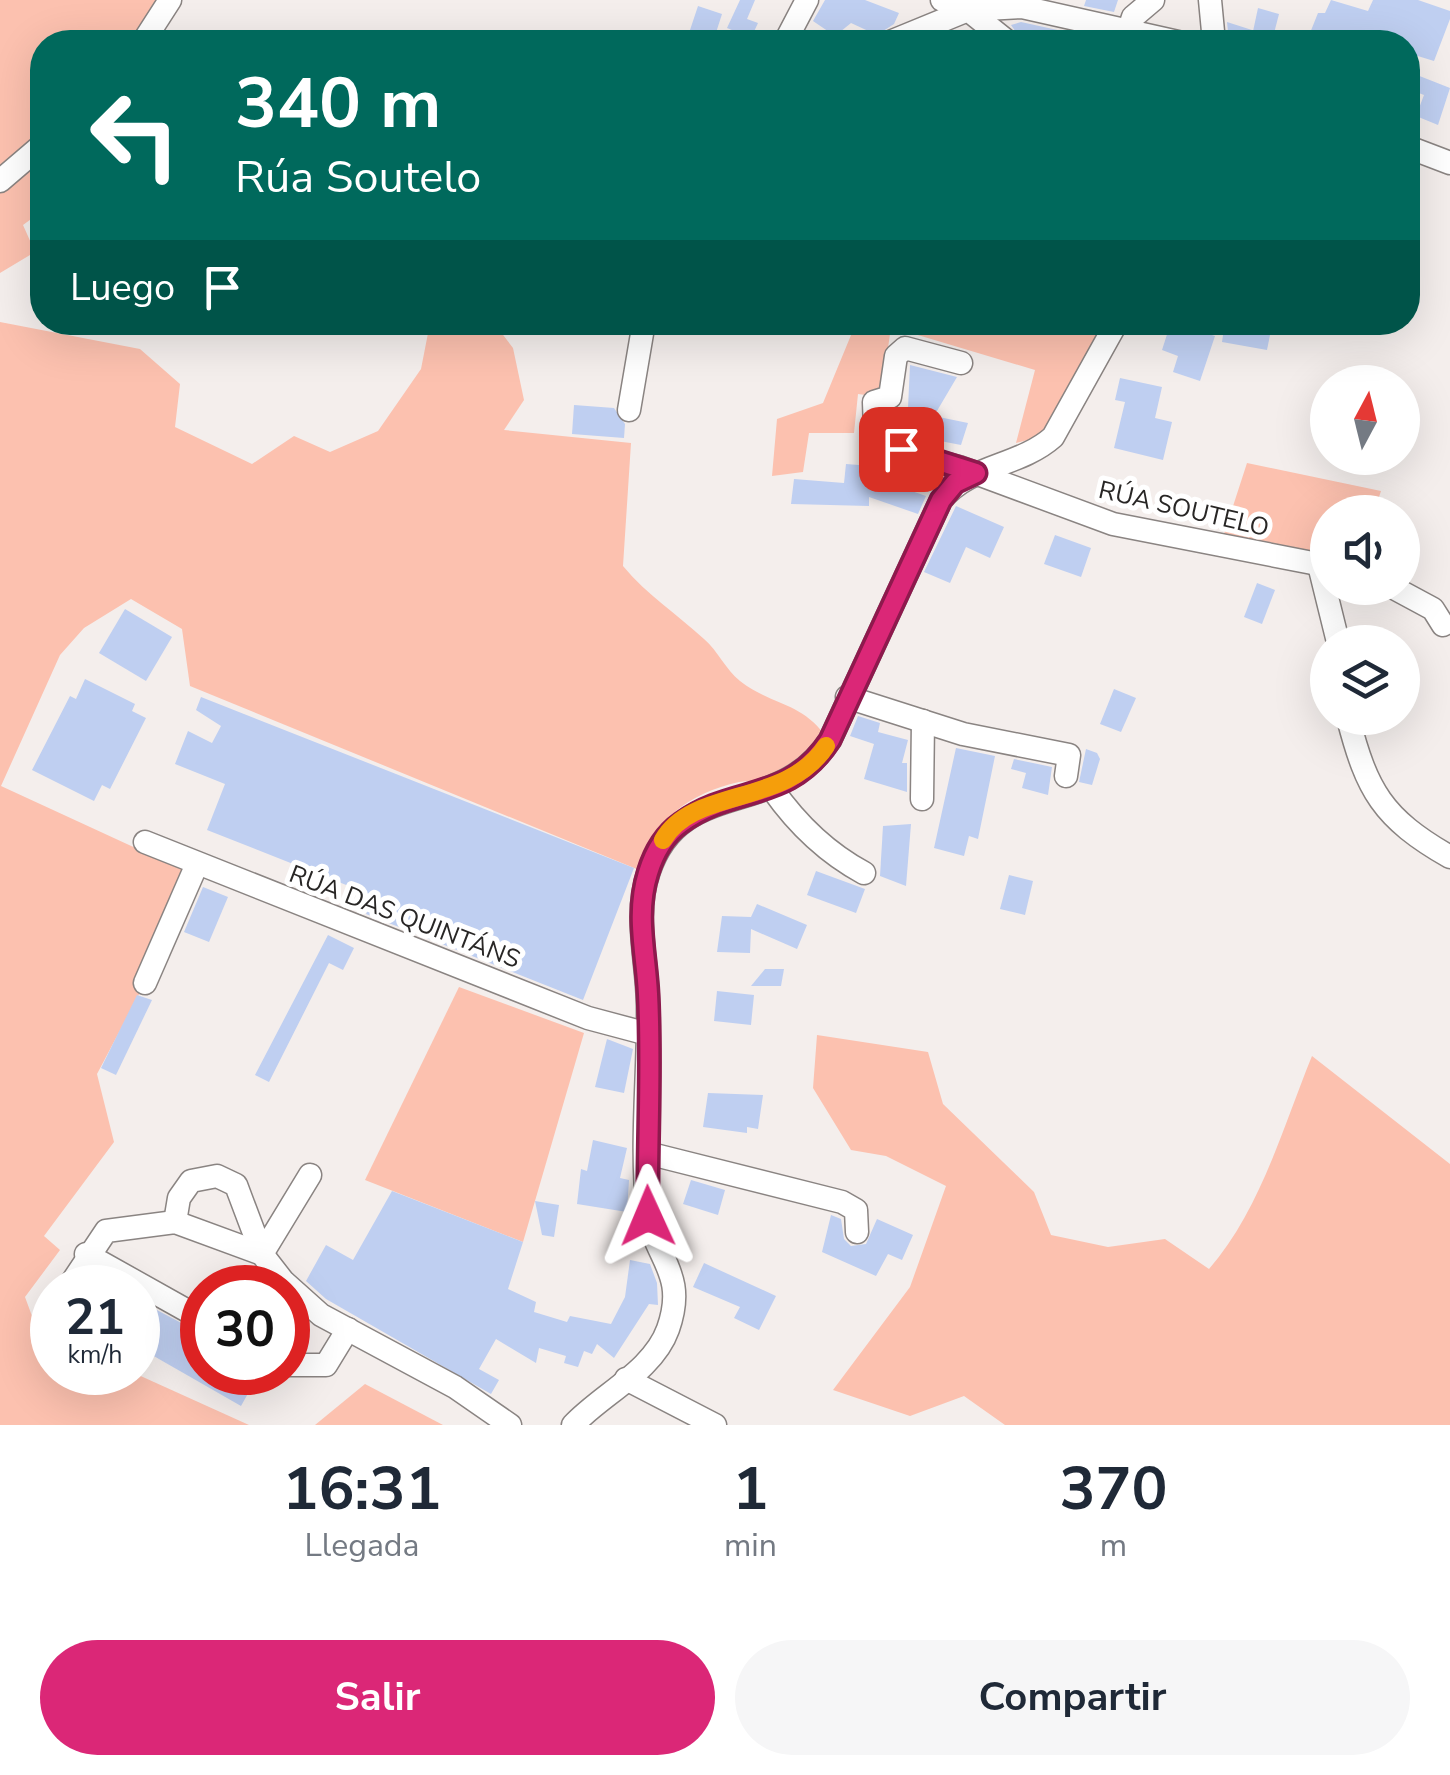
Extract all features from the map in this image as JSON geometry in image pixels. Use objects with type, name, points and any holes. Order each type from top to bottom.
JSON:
[{"type":"street","points":[[151,30],[170,0]]},
{"type":"street","points":[[792,30],[806,0]]},
{"type":"street","points":[[942,0],[968,10],[993,30]]},
{"type":"street","points":[[1129,28],[1134,17],[1152,0]]},
{"type":"street","points":[[1210,0],[1213,30]]},
{"type":"street","points":[[919,30],[968,10],[1022,6],[1136,30]]},
{"type":"street","points":[[1420,152],[1450,163]]},
{"type":"street","points":[[0,181],[30,155]]},
{"type":"street","points":[[629,410],[642,335]]},
{"type":"street","points":[[573,1425],[660,1345],[674,1299],[670,1265],[648,1216],[648,1034],[640,936],[648,874],[666,834],[696,812],[773,790],[814,764],[941,500],[955,483],[1036,452],[1052,437],[1110,335]]},
{"type":"street","name":"RÚA SOUTELO","points":[[961,363],[905,348],[896,356],[890,397],[874,402],[871,418],[875,430],[901,449],[1113,524],[1310,563]]},
{"type":"street","points":[[1420,601],[1433,608],[1443,624]]},
{"type":"street","points":[[848,697],[963,734],[1069,755],[1066,776]]},
{"type":"street","points":[[922,799],[923,720]]},
{"type":"street","points":[[1352,735],[1360,764],[1379,804],[1450,857]]},
{"type":"street","points":[[773,790],[789,812],[836,858],[864,873]]},
{"type":"street","name":"RÚA DAS QUINTÁNS","points":[[145,842],[588,1018],[648,1034]]},
{"type":"street","points":[[145,983],[197,864]]},
{"type":"street","points":[[647,1154],[842,1202],[856,1210],[856,1232]]},
{"type":"street","points":[[175,1222],[179,1198],[191,1180],[217,1176],[236,1185],[262,1254],[321,1315],[455,1388],[510,1425]]},
{"type":"street","points":[[262,1254],[310,1176]]},
{"type":"street","points":[[80,1265],[106,1231],[175,1222],[262,1254]]},
{"type":"street","points":[[86,1254],[180,1307]]},
{"type":"street","points":[[310,1364],[326,1364],[348,1329]]},
{"type":"street","points":[[626,1378],[716,1425]]},
{"type":"shaded area","points":[[0,0],[170,0],[151,30],[30,30],[30,220],[23,225],[30,241],[30,255],[0,273]]},
{"type":"shaded area","points":[[0,322],[30,328],[30,335],[67,335],[140,349],[180,384],[175,427],[252,464],[294,436],[330,452],[378,431],[421,369],[428,335],[503,335],[513,348],[524,400],[504,430],[631,443],[623,566],[709,644],[740,681],[795,709],[824,734],[800,759],[778,774],[721,787],[675,812],[653,837],[639,870],[190,686],[182,629],[131,599],[84,628],[60,655],[1,786],[192,874],[145,983],[97,1074],[114,1142],[44,1236],[60,1250],[49,1265],[30,1265],[30,1290],[25,1297],[30,1311],[30,1395],[160,1395],[160,1385],[249,1425],[0,1425]]},
{"type":"shaded area","points":[[851,335],[890,335],[881,397],[858,394],[854,433],[809,433],[803,472],[772,476],[777,419],[823,403]]},
{"type":"shaded area","points":[[918,335],[1103,335],[1051,434],[1016,443],[1035,370]]},
{"type":"shaded area","points":[[1247,463],[1381,491],[1380,495],[1310,495],[1310,552],[1223,537]]},
{"type":"shaded area","points":[[459,987],[584,1033],[523,1242],[365,1180]]},
{"type":"shaded area","points":[[817,1035],[928,1052],[943,1104],[1034,1192],[1051,1235],[1108,1247],[1165,1239],[1209,1269],[1256,1195],[1312,1056],[1450,1164],[1450,1425],[1005,1425],[964,1396],[910,1416],[833,1390],[910,1287],[946,1186],[886,1156],[851,1150],[813,1088]]},
{"type":"shaded area","points":[[365,1384],[443,1425],[315,1425]]},
{"type":"building","points":[[740,0],[755,0],[747,19],[758,23],[755,30],[727,28]]},
{"type":"building","points":[[825,0],[865,0],[899,13],[894,24],[885,30],[866,30],[851,23],[842,30],[826,30],[813,21]]},
{"type":"building","points":[[1086,0],[1118,0],[1114,12],[1084,6]]},
{"type":"building","points":[[1331,0],[1368,11],[1373,0],[1418,0],[1450,11],[1450,19],[1434,61],[1420,57],[1420,30],[1311,30],[1318,13],[1325,13]]},
{"type":"building","points":[[698,6],[722,14],[717,30],[690,30]]},
{"type":"building","points":[[1258,8],[1279,14],[1275,30],[1253,30]]},
{"type":"building","points":[[1021,22],[1057,30],[1015,30],[1011,25]]},
{"type":"building","points":[[1227,22],[1252,30],[1228,30]]},
{"type":"building","points":[[1420,76],[1450,88],[1438,125],[1420,118],[1424,95],[1420,93]]},
{"type":"building","points":[[1167,335],[1215,336],[1200,381],[1173,372],[1178,356],[1162,350]]},
{"type":"building","points":[[1223,335],[1270,335],[1267,350],[1222,342]]},
{"type":"building","points":[[910,365],[957,377],[934,416],[968,423],[961,445],[930,439],[930,444],[922,442],[890,422],[889,413],[908,408]]},
{"type":"building","points":[[1120,378],[1162,387],[1155,418],[1172,422],[1163,460],[1114,448],[1125,402],[1115,400]]},
{"type":"building","points":[[574,405],[614,408],[625,424],[624,438],[572,434]]},
{"type":"building","points":[[846,464],[872,466],[871,477],[926,496],[918,514],[869,497],[869,506],[791,504],[794,479],[844,483]]},
{"type":"building","points":[[956,506],[1004,527],[990,558],[966,547],[950,583],[924,572]]},
{"type":"building","points":[[1055,535],[1091,548],[1081,577],[1044,564]]},
{"type":"building","points":[[1257,583],[1275,590],[1262,624],[1244,617]]},
{"type":"building","points":[[125,609],[172,637],[146,681],[99,653]]},
{"type":"building","points":[[85,679],[135,704],[132,711],[146,718],[110,789],[102,785],[94,801],[32,770],[70,696],[76,699]]},
{"type":"building","points":[[1114,689],[1136,698],[1121,732],[1100,724]]},
{"type":"building","points":[[201,697],[634,868],[583,1000],[366,914],[374,896],[207,830],[225,784],[175,764],[188,731],[212,743],[221,726],[196,710]]},
{"type":"building","points":[[858,716],[880,723],[878,732],[908,740],[902,763],[907,763],[907,792],[864,779],[874,744],[850,736]]},
{"type":"building","points":[[956,748],[995,756],[978,839],[969,836],[964,856],[934,848]]},
{"type":"building","points":[[1086,749],[1097,753],[1100,759],[1092,785],[1079,782]]},
{"type":"building","points":[[1014,759],[1052,767],[1048,795],[1022,788],[1026,773],[1011,769]]},
{"type":"building","points":[[911,824],[906,886],[880,876],[883,826]]},
{"type":"building","points":[[816,871],[865,889],[856,913],[807,895]]},
{"type":"building","points":[[1009,875],[1033,881],[1025,915],[1000,909]]},
{"type":"building","points":[[203,887],[228,897],[209,942],[184,932]]},
{"type":"building","points":[[757,904],[807,925],[797,949],[751,929],[750,953],[717,952],[722,916],[751,917]]},
{"type":"building","points":[[328,935],[354,948],[343,970],[329,963],[269,1082],[255,1075]]},
{"type":"building","points":[[765,969],[784,969],[781,986],[751,986]]},
{"type":"building","points":[[717,991],[754,995],[751,1025],[714,1021]]},
{"type":"building","points":[[137,995],[152,1000],[116,1075],[101,1068]]},
{"type":"building","points":[[607,1039],[633,1049],[624,1093],[595,1087]]},
{"type":"building","points":[[708,1093],[763,1095],[758,1129],[747,1127],[747,1133],[703,1127]]},
{"type":"building","points":[[593,1140],[627,1148],[620,1178],[629,1180],[627,1212],[577,1204],[581,1169],[587,1171]]},
{"type":"building","points":[[691,1180],[725,1190],[718,1215],[683,1204]]},
{"type":"building","points":[[392,1191],[523,1242],[508,1289],[536,1302],[534,1312],[567,1322],[570,1316],[611,1324],[625,1297],[630,1260],[650,1264],[657,1283],[658,1305],[649,1304],[614,1358],[597,1344],[592,1354],[584,1351],[578,1367],[564,1363],[566,1356],[539,1348],[536,1363],[496,1339],[479,1369],[499,1380],[491,1394],[326,1299],[310,1285],[310,1274],[326,1245],[353,1260]]},
{"type":"building","points":[[535,1201],[559,1205],[554,1237],[542,1235]]},
{"type":"building","points":[[831,1215],[841,1219],[844,1239],[851,1246],[866,1244],[877,1219],[913,1235],[902,1260],[888,1254],[876,1276],[822,1252]]},
{"type":"building","points":[[704,1263],[776,1296],[759,1330],[734,1318],[740,1307],[693,1287]]},
{"type":"building","points":[[160,1312],[180,1322],[180,1371],[160,1360]]},
{"type":"building","points":[[222,1395],[247,1395],[241,1406]]},
{"type":"slow traffic","points":[[663,840],[696,812],[773,790],[814,764],[826,746]]},
{"type":"route","points":[[648,1216],[648,991],[640,936],[648,874],[666,834],[696,812],[773,790],[814,764],[830,740],[941,500],[955,483],[976,473],[901,449]]}]
